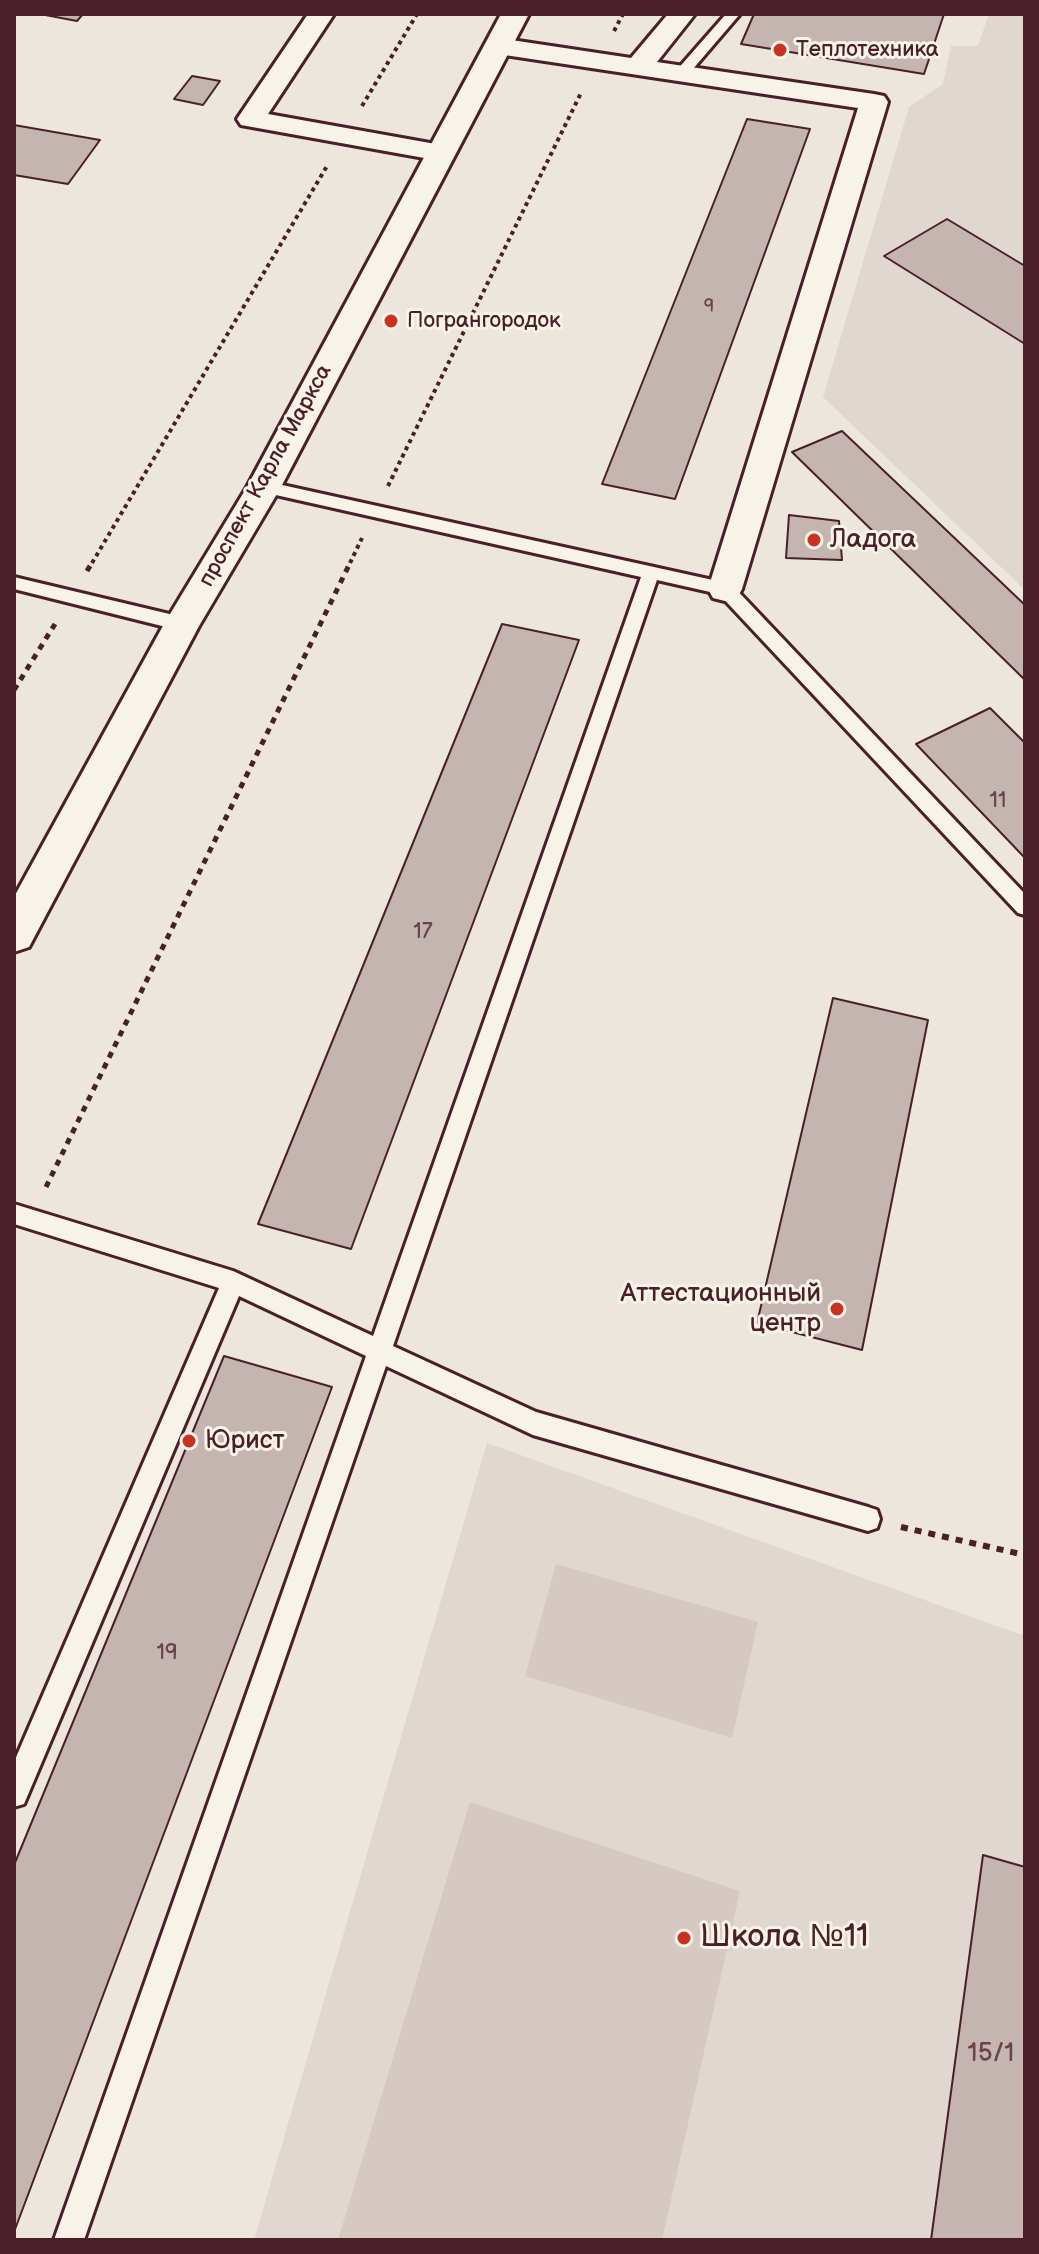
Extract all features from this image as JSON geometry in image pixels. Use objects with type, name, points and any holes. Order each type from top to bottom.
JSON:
[{"type":"main road","name":"проспект Карла Маркса","points":[[14,935],[182,624],[264,487],[515,14]]},
{"type":"street","points":[[321,14],[251,119],[441,153]]},
{"type":"street","points":[[638,67],[682,14]]},
{"type":"street","points":[[498,46],[874,102],[725,589]]},
{"type":"lane","points":[[681,74],[733,14]]},
{"type":"lane","points":[[264,487],[725,589],[1025,907]]},
{"type":"lane","points":[[69,2240],[651,573]]},
{"type":"lane","points":[[14,583],[182,624]]},
{"type":"lane","points":[[22,1216],[233,1282],[533,1423],[868,1519]]},
{"type":"lane","points":[[14,1794],[233,1282]]},
{"type":"path","points":[[14,690],[417,14]]},
{"type":"path","points":[[22,1216],[375,512],[552,147],[623,14]]},
{"type":"path","points":[[868,1519],[1025,1555]]},
{"type":"shaded area","points":[[989,14],[1025,14],[1025,590],[823,397],[909,107],[943,84],[951,46],[978,46]]},
{"type":"shaded area","name":"Школа №11","points":[[487,1443],[1025,1636],[1025,2240],[254,2240]]},
{"type":"shaded area","points":[[556,1564],[758,1622],[732,1738],[525,1676]]},
{"type":"shaded area","points":[[470,1802],[740,1891],[662,2240],[338,2240]]},
{"type":"building","points":[[40,14],[83,14],[77,21]]},
{"type":"building","points":[[754,14],[944,14],[924,74],[741,44]]},
{"type":"building","points":[[192,76],[220,81],[203,105],[174,99]]},
{"type":"building","points":[[747,119],[810,129],[675,499],[602,484]]},
{"type":"building","points":[[14,125],[100,140],[68,184],[14,175]]},
{"type":"building","points":[[947,219],[1025,266],[1025,344],[884,256]]},
{"type":"building","points":[[842,431],[1025,605],[1025,680],[792,452]]},
{"type":"building","name":"Ладога","points":[[789,515],[839,521],[842,560],[786,558]]},
{"type":"building","points":[[502,624],[579,640],[351,1249],[258,1224]]},
{"type":"building","points":[[990,708],[1025,743],[1025,858],[916,744]]},
{"type":"building","points":[[833,998],[928,1020],[862,1350],[757,1323]]},
{"type":"building","points":[[224,1356],[332,1387],[14,2232],[14,1865]]},
{"type":"building","points":[[983,1855],[1025,1867],[1025,2240],[931,2240]]},
{"type":"place","name":"Теплотехника","points":[[780,50]]},
{"type":"place","name":"Погрангородок","points":[[391,321]]},
{"type":"place","name":"Ладога","points":[[814,540]]},
{"type":"place","name":"Аттестационный центр","points":[[837,1309]]},
{"type":"place","name":"Юрист","points":[[189,1441]]},
{"type":"place","name":"Школа №11","points":[[684,1938]]}]
